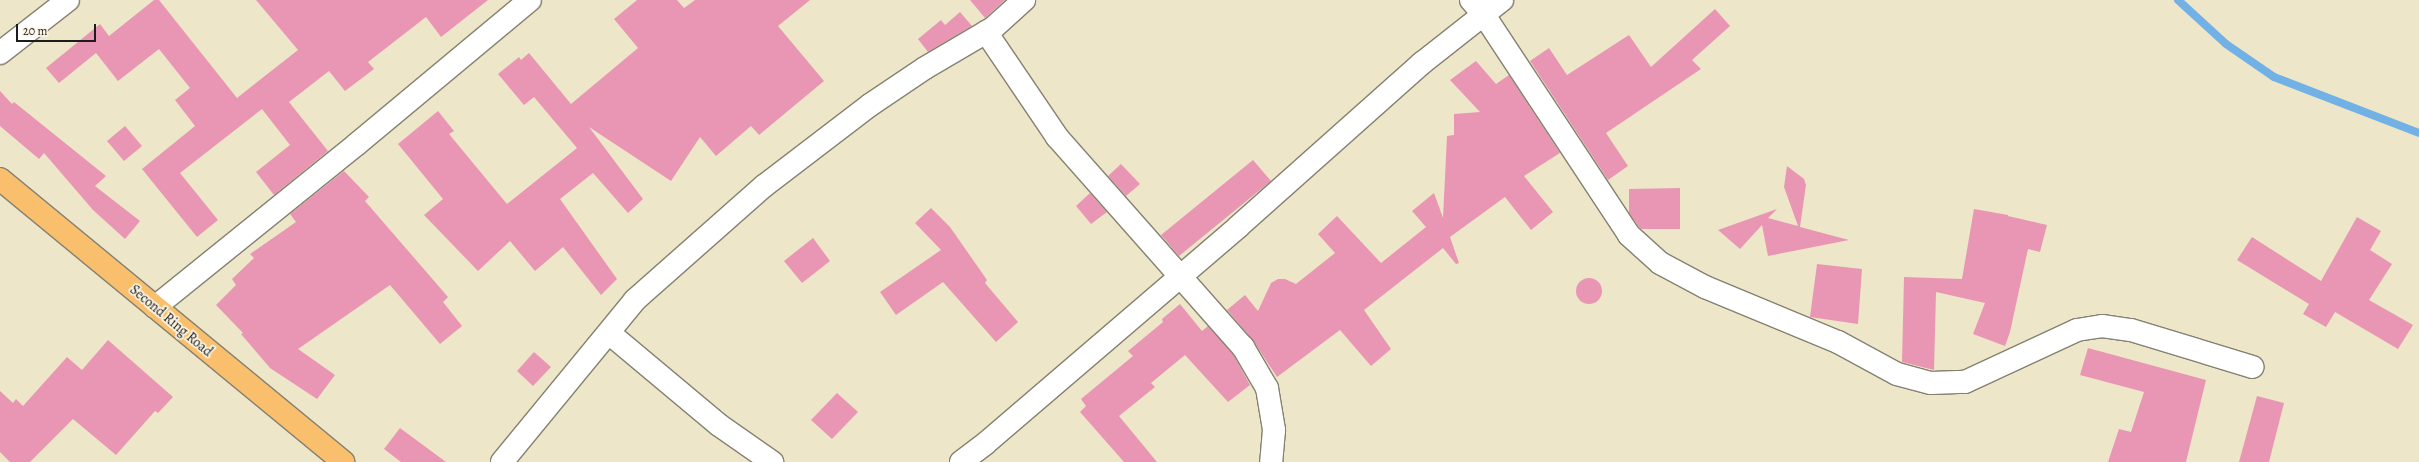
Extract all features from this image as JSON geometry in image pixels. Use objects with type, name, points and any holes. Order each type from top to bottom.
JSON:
[{"type":"main road","name":"Second Ring Road","points":[[0,179],[343,462]]},
{"type":"street","points":[[0,53],[68,0]]},
{"type":"street","points":[[155,308],[339,159],[530,0]]},
{"type":"street","points":[[502,462],[635,300],[764,186],[870,105],[925,68],[986,32],[1024,0]]},
{"type":"street","points":[[961,462],[986,443],[1179,276],[1422,63],[1477,8],[1502,0]]},
{"type":"street","points":[[1477,8],[1629,235],[1660,263],[1705,287],[1838,342],[1897,374],[1931,383],[1965,382],[2077,330],[2102,326],[2131,330],[2253,367]]},
{"type":"street","points":[[986,32],[1057,137],[1243,347],[1267,388],[1274,430],[1271,462]]},
{"type":"street","points":[[609,333],[719,425],[772,462]]},
{"type":"building","points":[[154,0],[159,0],[237,98],[298,50],[256,0],[488,0],[441,37],[426,17],[368,62],[374,69],[345,91],[329,71],[289,102],[328,151],[274,195],[256,172],[290,145],[262,109],[180,173],[218,220],[197,237],[142,169],[195,126],[175,100],[190,88],[159,49],[118,81],[96,53],[59,83],[46,68],[100,24],[109,36]]},
{"type":"building","points":[[637,0],[677,0],[684,8],[695,0],[810,0],[778,26],[824,81],[759,135],[751,126],[716,156],[700,137],[671,181],[589,127],[643,199],[628,213],[593,173],[560,199],[617,279],[601,295],[563,247],[535,271],[510,241],[478,271],[424,215],[443,199],[398,144],[438,111],[454,131],[449,134],[507,204],[577,148],[534,97],[524,105],[498,74],[519,57],[521,60],[529,53],[571,104],[638,48],[614,19]]},
{"type":"building","points":[[970,0],[1005,0],[985,18]]},
{"type":"building","points":[[1715,9],[1730,26],[1692,60],[1701,69],[1606,133],[1628,166],[1608,180],[1530,61],[1549,48],[1567,75],[1629,35],[1651,67]]},
{"type":"building","points":[[960,12],[972,26],[928,52],[918,39],[941,20],[945,25]]},
{"type":"building","points":[[1476,61],[1496,84],[1509,75],[1560,153],[1524,176],[1553,212],[1531,230],[1505,197],[1450,237],[1459,263],[1456,264],[1443,248],[1364,310],[1391,349],[1371,366],[1340,330],[1277,377],[1252,339],[1227,310],[1245,295],[1258,311],[1271,283],[1278,279],[1285,279],[1296,284],[1335,253],[1318,234],[1337,216],[1381,263],[1426,227],[1412,211],[1434,193],[1443,218],[1447,136],[1454,135],[1454,114],[1480,112],[1450,80]]},
{"type":"building","points":[[0,91],[12,104],[14,102],[106,176],[95,186],[140,221],[125,239],[93,210],[44,153],[39,159],[0,126]]},
{"type":"building","points":[[125,126],[142,146],[124,161],[107,141]]},
{"type":"building","points":[[1253,160],[1271,181],[1179,256],[1161,235]]},
{"type":"building","points":[[1121,164],[1140,184],[1126,196],[1108,176]]},
{"type":"building","points":[[1787,166],[1804,179],[1806,185],[1800,227],[1849,240],[1768,256],[1762,225],[1740,249],[1718,230],[1777,209],[1768,218],[1798,226],[1784,187]]},
{"type":"building","points":[[344,171],[369,197],[365,201],[448,297],[443,302],[462,326],[440,344],[390,285],[298,349],[335,375],[317,399],[270,368],[241,334],[243,333],[216,305],[236,285],[232,279],[254,258],[250,254],[296,222],[290,214]]},
{"type":"building","points":[[1680,188],[1680,229],[1641,229],[1629,213],[1629,189]]},
{"type":"building","points":[[1090,193],[1107,212],[1091,224],[1076,206]]},
{"type":"building","points":[[931,208],[950,227],[987,280],[985,283],[1018,322],[996,342],[943,282],[896,315],[880,292],[941,250],[915,223]]},
{"type":"building","points":[[1974,209],[2008,215],[2047,225],[2040,252],[2028,249],[2010,332],[2005,346],[1973,334],[1985,303],[1936,292],[1934,370],[1902,362],[1904,277],[1962,279]]},
{"type":"building","points":[[2357,217],[2381,231],[2370,250],[2392,264],[2369,300],[2413,325],[2398,349],[2335,312],[2326,327],[2303,314],[2309,304],[2237,260],[2252,237],[2321,281]]},
{"type":"building","points":[[813,238],[830,261],[802,283],[784,261]]},
{"type":"building","points":[[1817,264],[1862,269],[1858,324],[1810,317]]},
{"type":"building","points":[[1589,278],[1598,282],[1602,291],[1598,300],[1589,304],[1580,300],[1576,291],[1580,282]]},
{"type":"building","points":[[1180,304],[1202,331],[1208,326],[1233,354],[1250,385],[1228,402],[1185,355],[1151,383],[1155,387],[1119,416],[1157,462],[1124,462],[1080,412],[1086,406],[1081,399],[1133,356],[1128,351],[1163,322],[1162,319]]},
{"type":"building","points":[[108,340],[173,397],[158,413],[155,411],[116,455],[73,419],[30,462],[10,462],[0,452],[0,391],[13,403],[16,399],[23,406],[67,357],[82,370]]},
{"type":"building","points":[[2088,348],[2206,380],[2186,462],[2108,462],[2119,429],[2131,432],[2144,392],[2080,375]]},
{"type":"building","points":[[534,352],[551,367],[533,386],[517,371]]},
{"type":"building","points":[[837,393],[858,412],[832,439],[811,420]]},
{"type":"building","points":[[2257,396],[2284,403],[2269,462],[2239,462]]},
{"type":"building","points":[[400,428],[446,462],[401,462],[384,449]]},
{"type":"waterway","points":[[2178,0],[2226,44],[2274,77],[2419,133]]}]
